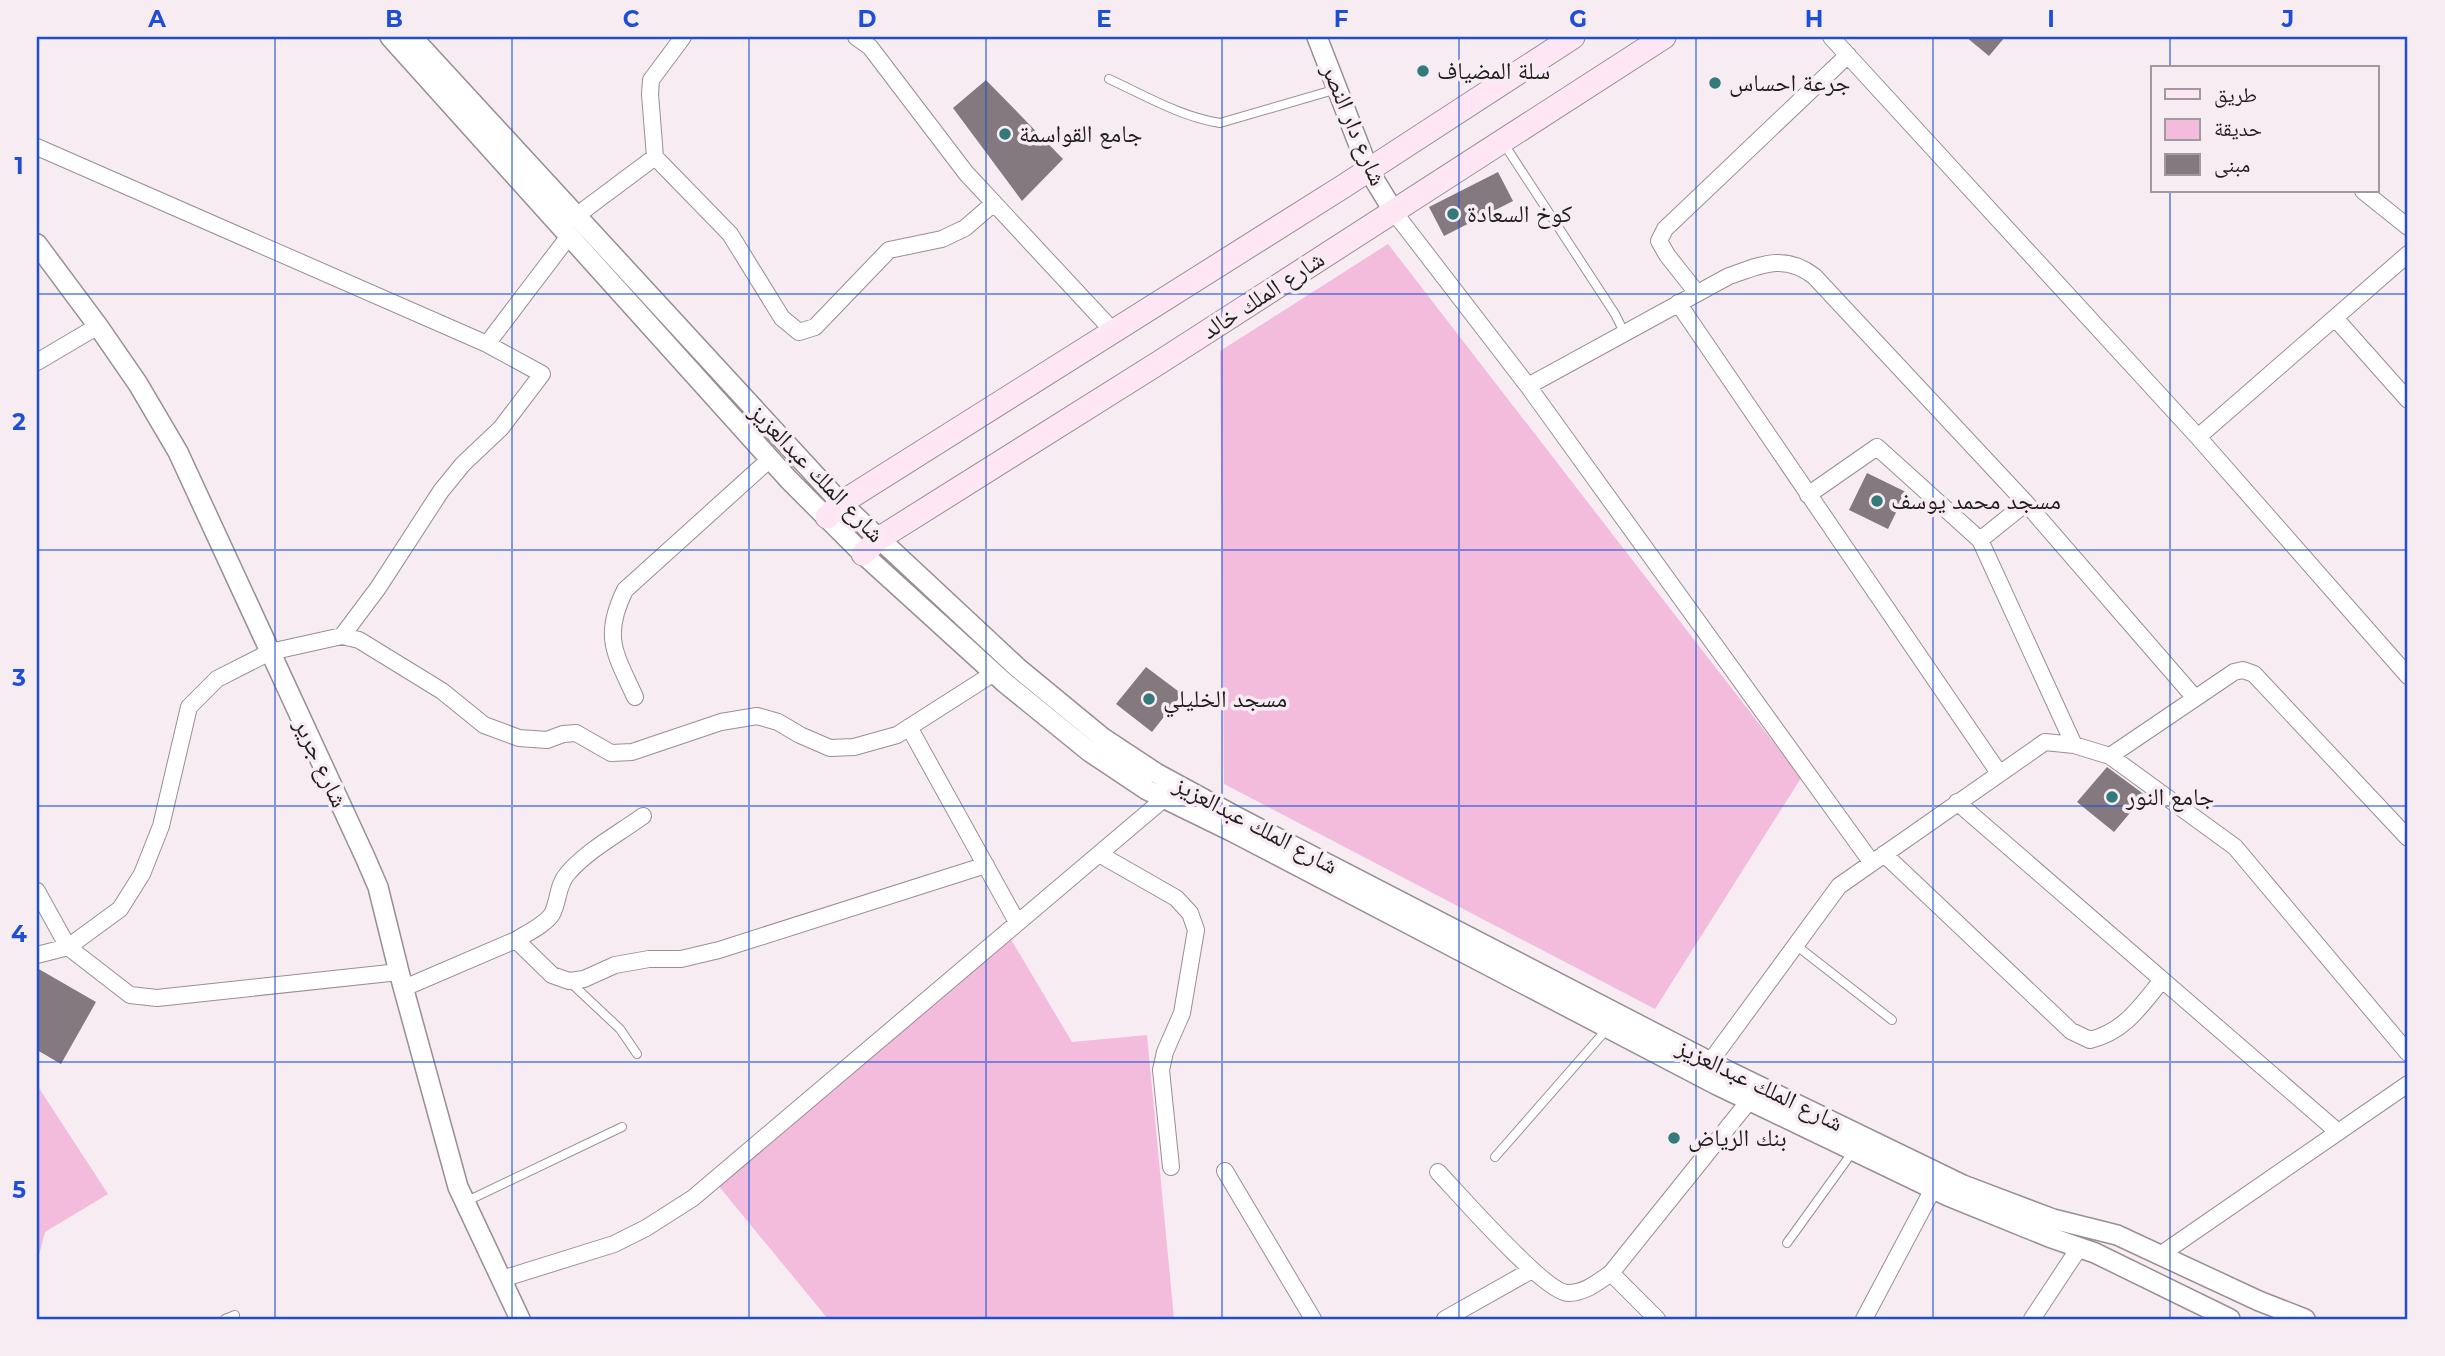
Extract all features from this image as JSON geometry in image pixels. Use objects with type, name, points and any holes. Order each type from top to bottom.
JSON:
[{"type":"main road","name":"شارع الملك خالد","points":[[834,510],[1573,37]]},
{"type":"main road","name":"شارع الملك خالد","points":[[863,554],[880,538],[1664,37]]},
{"type":"street","name":"شارع الملك عبدالعزيز","points":[[390,37],[770,459],[834,510],[880,538],[1018,668],[1103,738],[1156,773],[1237,817],[1710,1062],[1963,1185],[2053,1219],[2117,1235],[2259,1301],[2305,1319]]},
{"type":"street","name":"شارع الملك عبدالعزيز","points":[[412,37],[576,216],[834,510],[863,554],[994,673],[1090,752],[1147,790],[1233,832],[1749,1101],[1933,1189],[2095,1253],[2230,1319]]},
{"type":"street","points":[[683,37],[651,80],[655,157],[730,234],[782,318],[799,332],[816,327],[889,250],[942,239],[965,228],[994,203]]},
{"type":"street","points":[[856,37],[876,42],[966,173],[1114,332]]},
{"type":"street","name":"شارع دار النصر","points":[[1317,37],[1368,170],[1394,212]]},
{"type":"street","points":[[1831,37],[2198,438],[2408,676]]},
{"type":"street","points":[[1697,293],[1663,248],[1660,241],[1665,229],[1848,55]]},
{"type":"street","points":[[37,147],[486,344],[542,374],[501,428],[463,464],[441,491],[378,588],[342,636]]},
{"type":"street","points":[[576,216],[655,157]]},
{"type":"street","points":[[2364,192],[2408,228]]},
{"type":"street","points":[[1394,212],[1528,386],[1878,859],[2071,1031],[2090,1040],[2109,1035],[2133,1017],[2162,980]]},
{"type":"street","points":[[486,344],[569,236]]},
{"type":"street","name":"شارع جرير","points":[[37,244],[138,384],[178,452],[378,887],[449,1158],[465,1202],[520,1319]]},
{"type":"street","points":[[2198,438],[2408,254]]},
{"type":"street","points":[[1528,386],[1729,276],[1761,265],[1784,262],[1801,266],[1814,276],[2025,503],[2195,698]]},
{"type":"street","points":[[1678,303],[1999,773]]},
{"type":"street","points":[[2334,318],[2408,400]]},
{"type":"street","points":[[37,362],[98,326]]},
{"type":"street","points":[[1808,495],[1877,447],[1980,540],[2074,744]]},
{"type":"street","points":[[635,697],[611,636],[614,613],[625,590],[770,459]]},
{"type":"street","points":[[1980,540],[2025,503]]},
{"type":"street","points":[[37,955],[68,947],[120,909],[142,874],[161,826],[188,707],[217,678],[270,652],[342,636],[359,640],[442,691],[484,725],[519,738],[547,740],[576,733],[611,753],[632,752],[721,722],[757,716],[778,722],[830,748],[854,747],[897,735],[994,673]]},
{"type":"street","points":[[2110,756],[2234,672],[2244,670],[2253,674],[2408,838]]},
{"type":"street","points":[[909,727],[1017,922]]},
{"type":"street","points":[[1710,1062],[1839,886],[2045,742],[2074,744],[2110,756],[2235,847],[2408,1053]]},
{"type":"street","points":[[502,1279],[614,1244],[646,1228],[693,1198],[1165,798]]},
{"type":"street","points":[[1957,802],[2338,1132]]},
{"type":"street","points":[[37,891],[68,947],[130,995],[157,998],[401,980],[516,940],[548,919],[554,911],[565,875],[582,859],[643,816]]},
{"type":"street","points":[[1099,854],[1176,898],[1190,913],[1196,930],[1182,1013],[1165,1052],[1161,1070],[1171,1167]]},
{"type":"street","points":[[516,940],[552,975],[569,981],[584,979],[615,965],[649,959],[681,958],[719,950],[986,865]]},
{"type":"street","points":[[2160,1255],[2408,1084]]},
{"type":"street","points":[[1438,1172],[1551,1287],[1566,1293],[1591,1288],[1611,1273],[1749,1101]]},
{"type":"street","points":[[1226,1171],[1313,1319]]},
{"type":"street","points":[[1864,1319],[1933,1189]]},
{"type":"street","points":[[2032,1319],[2079,1248]]},
{"type":"street","points":[[1445,1319],[1532,1270]]},
{"type":"street","points":[[1611,1273],[1657,1319]]},
{"type":"lane","points":[[1109,79],[1195,117],[1220,123],[1337,89]]},
{"type":"lane","points":[[1503,142],[1624,332]]},
{"type":"lane","points":[[1797,946],[1892,1020]]},
{"type":"lane","points":[[569,981],[620,1029],[637,1054]]},
{"type":"lane","points":[[1495,1157],[1607,1028]]},
{"type":"lane","points":[[465,1202],[622,1127]]},
{"type":"lane","points":[[1787,1243],[1854,1150]]},
{"type":"lane","points":[[225,1319],[235,1315]]},
{"type":"green space","points":[[1388,244],[1801,778],[1655,1009],[1224,784],[1220,351]]},
{"type":"green space","points":[[1006,931],[1072,1042],[1147,1035],[1174,1319],[828,1319],[717,1184]]},
{"type":"green space","points":[[37,1085],[108,1194],[45,1232],[37,1263]]},
{"type":"building","points":[[1966,37],[2005,37],[1989,56]]},
{"type":"building","name":"جامع القواسمة","points":[[986,80],[1063,159],[1022,201],[953,108]]},
{"type":"building","points":[[1498,172],[1513,201],[1444,236],[1429,207]]},
{"type":"building","name":"مسجد محمد يوسف","points":[[1867,473],[1906,492],[1888,529],[1849,510]]},
{"type":"building","name":"مسجد الخليلي","points":[[1146,667],[1182,694],[1152,732],[1116,704]]},
{"type":"building","name":"جامع النور","points":[[2107,767],[2145,795],[2114,832],[2077,802]]},
{"type":"building","points":[[37,968],[96,1002],[61,1064],[37,1050]]},
{"type":"place","name":"سلة المضياف","points":[[1423,71]]},
{"type":"place","name":"جرعة احساس","points":[[1715,83]]},
{"type":"place","name":"جامع القواسمة","points":[[1005,134]]},
{"type":"place","name":"كوخ السعادة","points":[[1453,214]]},
{"type":"place","name":"مسجد محمد يوسف","points":[[1877,501]]},
{"type":"place","name":"مسجد الخليلي","points":[[1149,699]]},
{"type":"place","name":"جامع النور","points":[[2112,797]]},
{"type":"place","name":"بنك الرياض","points":[[1674,1138]]}]
